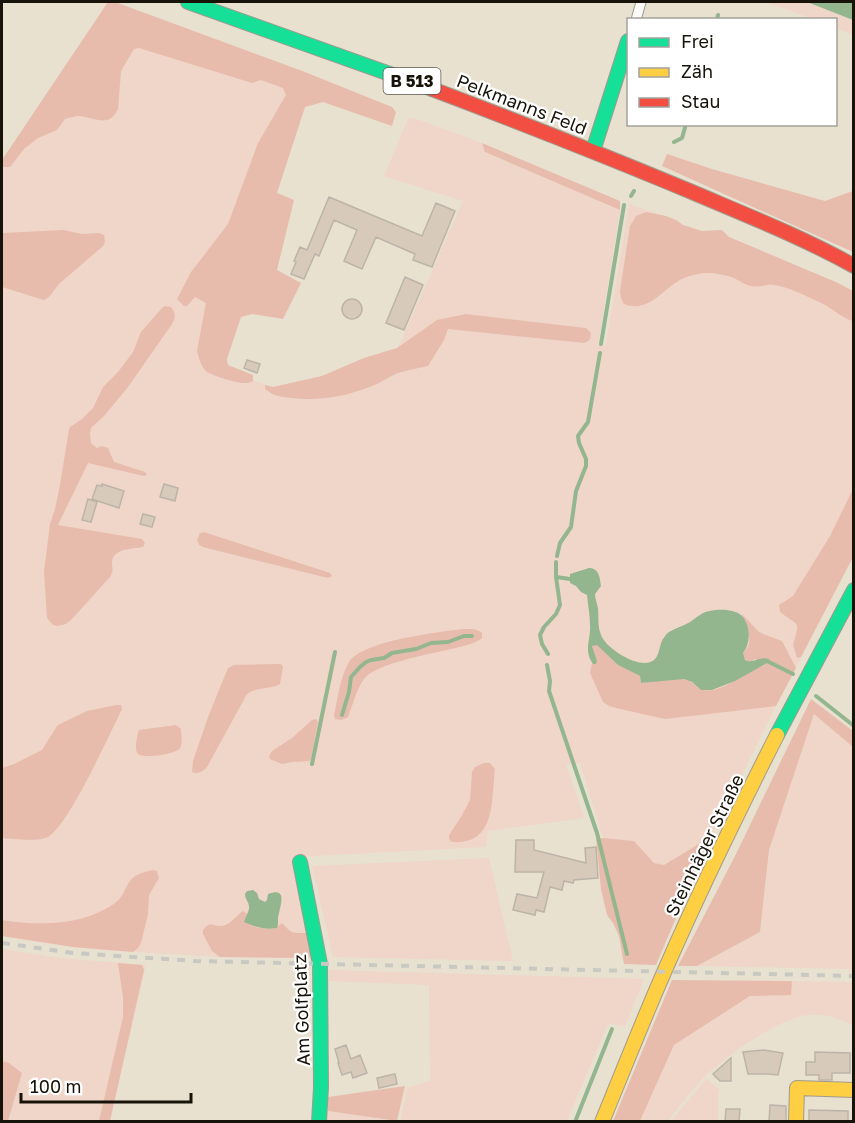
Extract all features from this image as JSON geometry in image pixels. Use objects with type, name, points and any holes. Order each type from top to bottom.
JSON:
[{"type":"main road","name":"Pelkmanns Feld","points":[[188,2],[415,82],[593,151],[732,209],[838,256],[854,266]]},
{"type":"main road","points":[[593,151],[627,44]]},
{"type":"main road","name":"Pelkmanns Feld","points":[[838,256],[854,260]]},
{"type":"main road","name":"Steinhäger Straße","points":[[602,1122],[664,971],[702,889],[747,795],[854,590]]},
{"type":"main road","name":"Am Golfplatz","points":[[300,862],[320,964],[319,1122]]},
{"type":"main road","points":[[796,1122],[797,1088],[854,1090]]},
{"type":"street","points":[[637,18],[641,2]]},
{"type":"shaded area","points":[[108,2],[115,2],[305,72],[212,367],[273,387],[322,376],[364,358],[398,348],[463,201],[384,176],[408,119],[414,118],[482,143],[486,153],[620,210],[598,345],[606,345],[629,204],[676,220],[693,229],[722,230],[729,237],[853,291],[853,557],[707,845],[702,842],[665,865],[654,863],[634,841],[603,838],[580,763],[566,764],[584,818],[488,831],[486,847],[294,857],[313,958],[220,957],[102,950],[2,936],[2,160]],"holes":[[[448,329],[591,338],[584,343]]]},
{"type":"shaded area","points":[[108,2],[115,2],[305,72],[392,107],[396,112],[392,126],[323,102],[305,107],[277,193],[294,200],[277,270],[301,283],[283,319],[252,314],[241,317],[227,359],[228,365],[253,375],[253,381],[249,383],[231,381],[205,370],[197,351],[206,303],[195,297],[187,306],[184,306],[177,299],[191,272],[228,224],[258,143],[286,95],[283,88],[261,80],[252,83],[139,48],[134,49],[121,71],[118,109],[110,119],[101,120],[79,116],[65,119],[57,130],[38,138],[24,149],[10,167],[2,167],[2,160]]},
{"type":"shaded area","points":[[766,2],[807,2],[853,20],[853,35],[837,28],[837,18],[810,18]]},
{"type":"shaded area","points":[[807,2],[853,3],[853,20]]},
{"type":"shaded area","points":[[482,143],[620,201],[620,210],[485,152]]},
{"type":"shaded area","points":[[667,154],[825,201],[853,191],[853,252],[662,166]]},
{"type":"shaded area","points":[[646,212],[666,216],[702,231],[722,230],[729,237],[838,283],[853,291],[853,321],[822,303],[785,288],[771,285],[751,286],[731,277],[710,273],[684,278],[649,303],[633,306],[624,304],[620,291],[630,226],[636,216]]},
{"type":"shaded area","points":[[64,230],[82,234],[99,233],[104,235],[105,242],[44,300],[2,287],[2,233]]},
{"type":"shaded area","points":[[165,306],[171,307],[174,311],[175,317],[172,324],[128,387],[91,428],[90,434],[91,443],[97,448],[102,446],[108,448],[114,462],[145,472],[147,475],[88,463],[58,525],[142,539],[145,543],[143,547],[124,550],[116,554],[113,557],[110,577],[71,620],[66,624],[53,625],[47,618],[44,572],[50,524],[60,485],[69,429],[93,408],[103,387],[133,352],[141,332]]},
{"type":"shaded area","points":[[466,314],[586,328],[591,338],[584,343],[448,329],[428,366],[398,373],[358,391],[325,398],[302,399],[278,396],[265,389],[265,385],[273,387],[322,376],[364,358],[397,348],[437,320]]},
{"type":"shaded area","points":[[853,489],[853,557],[801,657],[797,658],[793,645],[797,625],[780,612],[779,605],[793,596],[830,536]]},
{"type":"shaded area","points":[[204,532],[330,573],[332,576],[328,578],[203,547],[197,540],[200,533]]},
{"type":"shaded area","points":[[589,568],[597,572],[600,580],[601,586],[595,594],[601,635],[604,641],[624,657],[648,663],[654,660],[668,633],[699,615],[721,610],[738,613],[747,624],[749,639],[743,653],[745,660],[766,658],[769,662],[735,681],[712,690],[701,690],[692,682],[684,679],[641,683],[640,676],[618,665],[597,645],[592,646],[597,661],[593,664],[588,654],[590,625],[587,595],[570,583],[570,574]]},
{"type":"shaded area","points":[[742,614],[758,631],[782,641],[796,668],[776,706],[665,719],[609,706],[603,702],[590,673],[592,663],[597,661],[593,645],[598,645],[618,665],[640,676],[641,683],[683,679],[699,688],[712,690],[766,665],[755,659],[747,661],[743,656],[749,640]]},
{"type":"shaded area","points":[[463,629],[478,630],[482,633],[482,638],[466,646],[416,657],[379,669],[364,679],[348,717],[341,720],[335,719],[343,674],[349,662],[357,655],[384,643]]},
{"type":"shaded area","points":[[281,664],[283,667],[280,684],[247,694],[207,767],[198,773],[192,772],[193,761],[208,717],[228,668],[234,665]]},
{"type":"shaded area","points":[[811,699],[853,731],[853,747],[814,714],[769,850],[760,932],[697,966],[678,966],[735,856]]},
{"type":"shaded area","points":[[121,705],[122,709],[88,778],[57,829],[44,839],[2,838],[2,768],[42,750],[60,724],[87,711]]},
{"type":"shaded area","points":[[814,713],[853,747],[853,969],[697,966],[760,932],[769,850]]},
{"type":"shaded area","points":[[316,719],[318,722],[309,761],[282,764],[270,759],[272,751]]},
{"type":"shaded area","points":[[176,725],[181,729],[182,741],[178,750],[153,756],[138,754],[136,746],[139,730]]},
{"type":"shaded area","points":[[490,763],[495,769],[489,818],[477,836],[467,841],[452,842],[449,835],[470,800],[472,772],[475,767]]},
{"type":"shaded area","points":[[596,839],[634,841],[654,863],[664,865],[702,842],[707,845],[656,965],[624,964],[619,936],[607,915],[601,889]]},
{"type":"shaded area","points":[[489,858],[513,961],[333,957],[312,866]]},
{"type":"shaded area","points":[[152,870],[157,871],[159,878],[149,895],[148,914],[141,943],[133,952],[73,947],[2,936],[2,920],[31,923],[60,922],[75,920],[102,911],[118,900],[134,877]]},
{"type":"shaded area","points":[[253,890],[259,899],[265,902],[268,894],[274,892],[280,894],[277,928],[260,928],[244,922],[249,908],[245,894]]},
{"type":"shaded area","points":[[243,911],[247,914],[244,920],[246,923],[253,926],[274,929],[282,923],[292,932],[306,933],[311,945],[309,958],[220,957],[212,951],[203,930],[210,925],[225,925]]},
{"type":"shaded area","points":[[2,949],[59,958],[146,965],[110,1121],[2,1122]]},
{"type":"shaded area","points":[[118,963],[142,965],[144,970],[110,1121],[99,1121],[123,1017],[123,997]]},
{"type":"shaded area","points":[[329,970],[644,979],[625,1026],[608,1023],[567,1121],[400,1122],[407,1088],[430,1081],[429,985],[329,981]]},
{"type":"shaded area","points":[[672,980],[792,981],[791,995],[750,996],[674,1045],[640,1121],[613,1121]]},
{"type":"shaded area","points":[[792,981],[853,982],[853,1025],[832,1017],[815,1015],[797,1017],[784,1022],[755,1038],[706,1075],[668,1121],[640,1122],[674,1045],[750,996],[790,995]]},
{"type":"shaded area","points":[[2,1061],[9,1063],[22,1073],[8,1121],[2,1121]]},
{"type":"shaded area","points":[[706,1079],[720,1090],[718,1092],[718,1121],[671,1121]]},
{"type":"shaded area","points":[[405,1086],[397,1121],[328,1111],[328,1097]]},
{"type":"shaded area","points":[[328,1111],[392,1121],[327,1122]]},
{"type":"building","points":[[329,197],[422,236],[436,203],[455,211],[432,267],[413,260],[415,254],[376,237],[362,269],[344,261],[357,230],[334,220],[319,256],[315,254],[304,279],[291,274],[300,247],[307,250]]},
{"type":"building","points":[[405,277],[423,285],[404,330],[386,323]]},
{"type":"building","points":[[348,299],[356,299],[362,305],[362,313],[356,319],[348,319],[342,313],[342,305]]},
{"type":"building","points":[[247,360],[260,364],[257,373],[244,368]]},
{"type":"building","points":[[102,484],[124,491],[119,508],[92,499],[97,485],[102,486]]},
{"type":"building","points":[[164,484],[178,488],[175,501],[160,497]]},
{"type":"building","points":[[88,499],[97,502],[91,522],[82,520]]},
{"type":"building","points":[[143,514],[155,517],[152,527],[140,524]]},
{"type":"building","points":[[516,840],[534,840],[534,850],[586,863],[585,848],[596,847],[598,878],[574,880],[573,883],[564,881],[562,890],[550,887],[544,912],[536,910],[535,915],[513,910],[517,894],[537,898],[544,872],[515,872]]},
{"type":"building","points":[[346,1045],[351,1059],[360,1055],[367,1073],[353,1078],[351,1072],[342,1075],[335,1049]]},
{"type":"building","points":[[764,1050],[783,1053],[778,1075],[748,1074],[743,1052]]},
{"type":"building","points":[[815,1052],[850,1053],[850,1073],[832,1073],[832,1080],[819,1080],[819,1075],[806,1075],[806,1062],[815,1062]]},
{"type":"building","points":[[731,1058],[731,1081],[720,1081],[713,1074]]},
{"type":"building","points":[[395,1074],[397,1084],[379,1088],[377,1078]]},
{"type":"building","points":[[770,1105],[786,1106],[786,1122],[769,1122]]},
{"type":"building","points":[[726,1109],[740,1109],[739,1122],[725,1122]]},
{"type":"building","points":[[809,1110],[848,1111],[848,1122],[809,1122]]},
{"type":"waterway","points":[[674,142],[682,138],[685,126]]},
{"type":"waterway","points":[[631,196],[634,191]]},
{"type":"waterway","points":[[601,344],[624,205]]},
{"type":"waterway","points":[[557,556],[560,543],[571,527],[576,491],[586,466],[586,459],[578,436],[588,422],[600,353]]},
{"type":"waterway","points":[[548,654],[540,635],[560,605],[556,562]]},
{"type":"waterway","points":[[556,577],[570,579]]},
{"type":"waterway","points":[[342,715],[351,677],[366,662],[431,643],[448,642],[464,636],[472,636]]},
{"type":"waterway","points":[[312,764],[335,652]]},
{"type":"waterway","points":[[769,662],[793,674]]},
{"type":"waterway","points":[[547,665],[549,691],[597,833],[627,954]]},
{"type":"waterway","points":[[816,696],[854,726]]},
{"type":"waterway","points":[[575,1122],[612,1029]]},
{"type":"railway","points":[[2,943],[73,953],[195,961],[854,976]]},
{"type":"traffic: fast","points":[[188,2],[432,89]]},
{"type":"traffic: fast","points":[[593,151],[627,44]]},
{"type":"traffic: fast","points":[[777,735],[854,590]]},
{"type":"traffic: fast","points":[[300,862],[320,964],[319,1122]]},
{"type":"traffic: slow","points":[[602,1122],[678,940],[777,735]]},
{"type":"traffic: slow","points":[[796,1122],[797,1088],[854,1090]]},
{"type":"traffic: jam","points":[[432,89],[692,192],[794,236],[854,266]]}]
